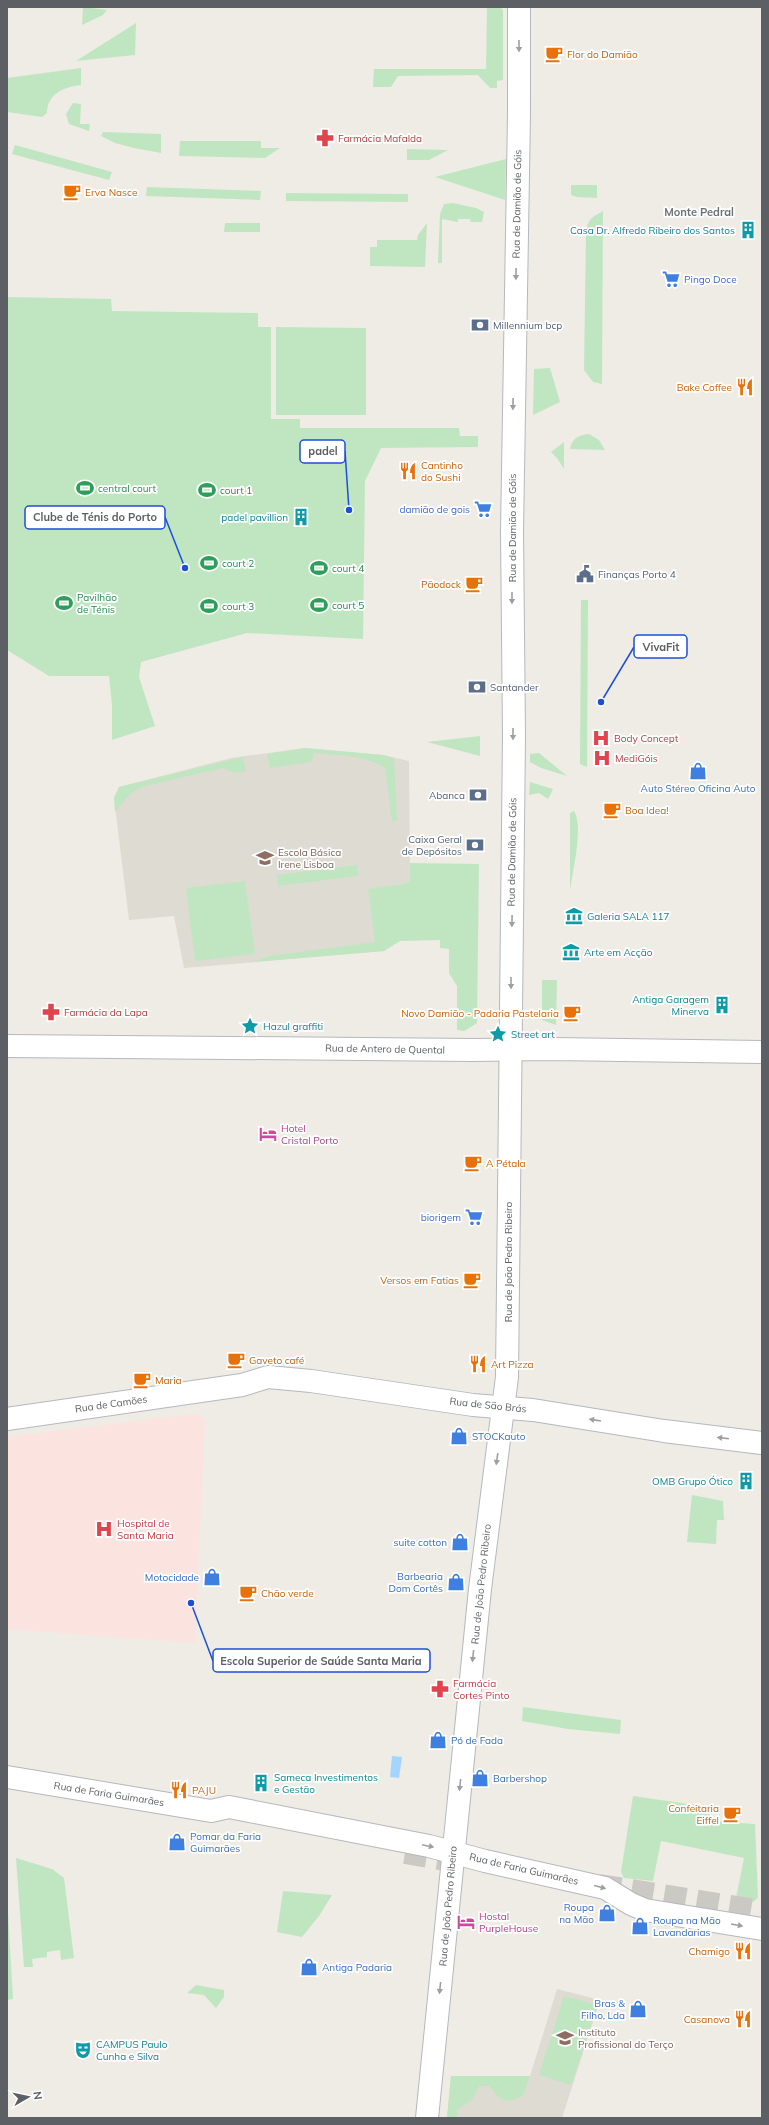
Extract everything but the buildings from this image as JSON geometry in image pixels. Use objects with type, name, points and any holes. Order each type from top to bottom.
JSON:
[{"type":"main road","name":"Rua de Damião de Góis","points":[[510,1049],[514,736],[512,531],[519,114],[519,7]]},
{"type":"main road","name":"Rua de Antero de Quental","points":[[7,1046],[762,1052]]},
{"type":"main road","name":"Rua de João Pedro Ribeiro","points":[[427,2118],[480,1589],[505,1407],[507,1377],[510,1049]]},
{"type":"main road","name":"Rua de São Brás","points":[[214,1389],[242,1385],[268,1377],[319,1382],[473,1405],[505,1407],[664,1431],[762,1443]]},
{"type":"main road","name":"Rua de Camões","points":[[7,1419],[214,1389]]},
{"type":"main road","name":"Rua de Faria Guimarães","points":[[7,1777],[211,1811],[229,1807],[453,1852],[484,1861],[605,1888],[631,1904],[645,1910],[762,1929]]},
{"type":"main road","name":"Rua de Faria Guimarães","points":[[211,1811],[225,1820],[405,1853]]},
{"type":"shaded area","name":"Escola Básica Irene Lisboa","points":[[305,748],[383,755],[409,761],[410,881],[398,885],[384,951],[184,968],[174,916],[129,920],[114,798],[119,787],[231,758]]},
{"type":"shaded area","name":"Hospital de Santa Maria","points":[[194,1414],[205,1420],[195,1643],[7,1629],[7,1437]]},
{"type":"shaded area","name":"Instituto Profissional do Terço","points":[[557,1989],[600,2000],[562,2118],[447,2118],[451,2076],[530,2076]]},
{"type":"green space","points":[[83,7],[107,10],[103,15],[82,25]]},
{"type":"green space","points":[[487,7],[500,7],[503,10],[503,80],[497,81],[497,88],[490,88],[478,75],[398,76],[391,87],[373,87],[374,69],[486,69]]},
{"type":"green space","points":[[136,23],[135,55],[76,61]]},
{"type":"green space","points":[[81,68],[81,85],[63,90],[53,96],[48,106],[47,113],[42,117],[7,112],[7,78]]},
{"type":"green space","points":[[73,103],[81,104],[80,124],[90,124],[89,131],[69,124],[66,114]]},
{"type":"green space","points":[[103,132],[161,134],[161,153],[115,143],[101,136]]},
{"type":"green space","points":[[180,141],[261,141],[261,148],[280,148],[265,158],[179,156]]},
{"type":"green space","points":[[15,145],[112,172],[109,180],[12,154]]},
{"type":"green space","points":[[407,149],[448,150],[429,160],[407,160]]},
{"type":"green space","points":[[506,159],[505,200],[435,177]]},
{"type":"green space","points":[[571,185],[597,185],[597,198],[577,197],[571,195]]},
{"type":"green space","points":[[147,187],[261,191],[260,200],[146,196]]},
{"type":"green space","points":[[286,193],[408,194],[408,202],[286,201]]},
{"type":"green space","points":[[453,203],[476,208],[484,212],[482,222],[471,222],[470,219],[458,219],[458,222],[442,219],[442,263],[438,263],[440,214],[444,204]]},
{"type":"green space","points":[[603,211],[602,384],[593,382],[584,370],[586,232],[591,219]]},
{"type":"green space","points":[[225,223],[260,223],[260,232],[224,232]]},
{"type":"green space","points":[[427,223],[425,267],[370,266],[370,247],[377,247],[377,240],[417,240],[418,235]]},
{"type":"green space","points":[[7,297],[111,299],[112,311],[258,313],[258,327],[271,327],[271,419],[300,419],[300,428],[459,428],[460,436],[478,436],[478,447],[381,448],[365,481],[363,639],[247,633],[141,662],[139,677],[155,726],[112,740],[112,705],[109,676],[49,676],[7,650]]},
{"type":"green space","points":[[276,327],[366,328],[366,415],[276,415]]},
{"type":"green space","points":[[550,368],[560,402],[533,415],[534,369]]},
{"type":"green space","points":[[589,434],[599,440],[605,450],[570,449],[572,442],[576,438]]},
{"type":"green space","points":[[564,442],[564,469],[551,452]]},
{"type":"green space","points":[[581,600],[588,600],[587,767],[580,764]]},
{"type":"green space","points":[[480,736],[480,756],[427,742]]},
{"type":"green space","points":[[305,748],[383,755],[394,758],[397,820],[392,821],[385,768],[368,760],[351,756],[314,753],[311,762],[270,768],[267,754]]},
{"type":"green space","points":[[539,753],[567,776],[541,768],[530,762],[530,754]]},
{"type":"green space","points":[[243,757],[246,771],[234,773],[223,768],[145,786],[131,793],[115,812],[114,798],[119,787]]},
{"type":"green space","points":[[530,782],[553,789],[548,799],[539,793],[529,795]]},
{"type":"green space","points":[[574,811],[577,818],[578,838],[570,891],[570,813]]},
{"type":"green space","points":[[410,863],[479,864],[477,1023],[464,1031],[457,1030],[457,986],[449,973],[449,949],[440,948],[440,940],[400,941],[384,951],[254,962],[269,956],[375,942],[368,889],[398,885],[410,881]]},
{"type":"green space","points":[[357,865],[358,876],[278,886],[277,875]]},
{"type":"green space","points":[[245,881],[255,954],[195,961],[186,888]]},
{"type":"green space","points":[[542,980],[557,980],[556,1025],[542,1020]]},
{"type":"green space","points":[[692,1495],[723,1501],[724,1520],[717,1520],[716,1544],[687,1542]]},
{"type":"green space","points":[[523,1707],[621,1720],[620,1734],[568,1729],[522,1721]]},
{"type":"green space","points":[[633,1796],[709,1807],[710,1821],[755,1824],[758,1898],[753,1902],[736,1898],[744,1858],[661,1841],[653,1881],[624,1878],[621,1872]]},
{"type":"green space","points":[[16,1858],[52,1869],[64,1878],[74,1958],[61,1960],[60,1950],[47,1952],[47,1957],[32,1959],[33,1967],[24,1967]]},
{"type":"green space","points":[[283,1891],[332,1895],[319,1916],[302,1937],[277,1932]]},
{"type":"green space","points":[[7,1895],[13,1999],[7,2000]]},
{"type":"green space","points":[[196,1985],[224,1990],[224,1997],[216,2008],[204,1995],[187,1993]]},
{"type":"green space","points":[[564,1996],[598,2005],[571,2085],[539,2075]]},
{"type":"green space","points":[[451,2076],[530,2076],[523,2096],[510,2101],[503,2100],[498,2097],[489,2086],[479,2086],[473,2099],[457,2110],[458,2118],[447,2118]]},
{"type":"water","points":[[392,1756],[402,1757],[399,1778],[390,1777]]},
{"type":"tunnel","points":[[405,1853],[457,1862]]},
{"type":"tunnel","points":[[599,1885],[762,1911]]},
{"type":"place","name":"Flor do Damião","points":[[554,54]]},
{"type":"place","name":"Farmácia Mafalda","points":[[325,138]]},
{"type":"place","name":"Erva Nasce","points":[[72,192]]},
{"type":"place","name":"Casa Dr. Alfredo Ribeiro dos Santos","points":[[748,230]]},
{"type":"place","name":"Pingo Doce","points":[[671,279]]},
{"type":"place","name":"Millennium bcp","points":[[480,325]]},
{"type":"place","name":"Bake Coffee","points":[[745,387]]},
{"type":"place","name":"Cantinho do Sushi","points":[[408,471]]},
{"type":"place","name":"central court","points":[[85,488]]},
{"type":"place","name":"court 1","points":[[207,490]]},
{"type":"place","name":"damião de gois","points":[[483,509]]},
{"type":"place","name":"padel","points":[[349,510]]},
{"type":"place","name":"padel pavillion","points":[[301,517]]},
{"type":"place","name":"court 2","points":[[209,563]]},
{"type":"place","name":"Clube de Ténis do Porto","points":[[185,568]]},
{"type":"place","name":"court 4","points":[[319,568]]},
{"type":"place","name":"Finanças Porto 4","points":[[585,574]]},
{"type":"place","name":"Pãodock","points":[[474,584]]},
{"type":"place","name":"Pavilhão de Ténis","points":[[64,603]]},
{"type":"place","name":"court 5","points":[[319,605]]},
{"type":"place","name":"court 3","points":[[209,606]]},
{"type":"place","name":"Santander","points":[[477,687]]},
{"type":"place","name":"VivaFit","points":[[601,702]]},
{"type":"place","name":"Body Concept","points":[[601,738]]},
{"type":"place","name":"MediGóis","points":[[602,758]]},
{"type":"place","name":"Auto Stéreo Oficina Auto","points":[[698,771]]},
{"type":"place","name":"Abanca","points":[[478,795]]},
{"type":"place","name":"Boa Idea!","points":[[612,810]]},
{"type":"place","name":"Caixa Geral de Depósitos","points":[[475,845]]},
{"type":"place","name":"Escola Básica Irene Lisboa","points":[[265,858]]},
{"type":"place","name":"Galeria SALA 117","points":[[574,916]]},
{"type":"place","name":"Arte em Acção","points":[[571,952]]},
{"type":"place","name":"Antiga Garagem Minerva","points":[[722,1005]]},
{"type":"place","name":"Farmácia da Lapa","points":[[51,1012]]},
{"type":"place","name":"Novo Damião - Padaria Pastelaria","points":[[572,1013]]},
{"type":"place","name":"Hazul graffiti","points":[[250,1026]]},
{"type":"place","name":"Street art","points":[[498,1034]]},
{"type":"place","name":"Hotel Cristal Porto","points":[[268,1134]]},
{"type":"place","name":"A Pétala","points":[[473,1163]]},
{"type":"place","name":"biorigem","points":[[474,1217]]},
{"type":"place","name":"Versos em Fatias","points":[[472,1280]]},
{"type":"place","name":"Gaveto café","points":[[236,1360]]},
{"type":"place","name":"Art Pizza","points":[[478,1364]]},
{"type":"place","name":"Maria","points":[[142,1380]]},
{"type":"place","name":"STOCKauto","points":[[459,1436]]},
{"type":"place","name":"OMB Grupo Ótico","points":[[746,1481]]},
{"type":"place","name":"Hospital de Santa Maria","points":[[104,1529]]},
{"type":"place","name":"suite cotton","points":[[460,1542]]},
{"type":"place","name":"Motocidade","points":[[212,1577]]},
{"type":"place","name":"Barbearia Dom Cortês","points":[[456,1582]]},
{"type":"place","name":"Chão verde","points":[[248,1593]]},
{"type":"place","name":"Escola Superior de Saúde Santa Maria","points":[[191,1603]]},
{"type":"place","name":"Farmácia Cortes Pinto","points":[[440,1689]]},
{"type":"place","name":"Pó de Fada","points":[[438,1740]]},
{"type":"place","name":"Barbershop","points":[[480,1778]]},
{"type":"place","name":"Sameca Investimentos e Gestão","points":[[261,1783]]},
{"type":"place","name":"PAJU","points":[[179,1790]]},
{"type":"place","name":"Confeitaria Eiffel","points":[[732,1814]]},
{"type":"place","name":"Pomar da Faria Guimarães","points":[[177,1842]]},
{"type":"place","name":"Roupa na Mão","points":[[607,1913]]},
{"type":"place","name":"Hostal PurpleHouse","points":[[466,1922]]},
{"type":"place","name":"Roupa na Mão Lavandarias","points":[[640,1926]]},
{"type":"place","name":"Chamigo","points":[[743,1951]]},
{"type":"place","name":"Antiga Padaria","points":[[309,1967]]},
{"type":"place","name":"Bras & Filho, Lda","points":[[638,2009]]},
{"type":"place","name":"Casanova","points":[[743,2019]]},
{"type":"place","name":"Instituto Profissional do Terço","points":[[565,2038]]},
{"type":"place","name":"CAMPUS Paulo Cunha e Silva","points":[[83,2050]]},
{"type":"district","name":"Monte Pedral","points":[[699,212]]}]
